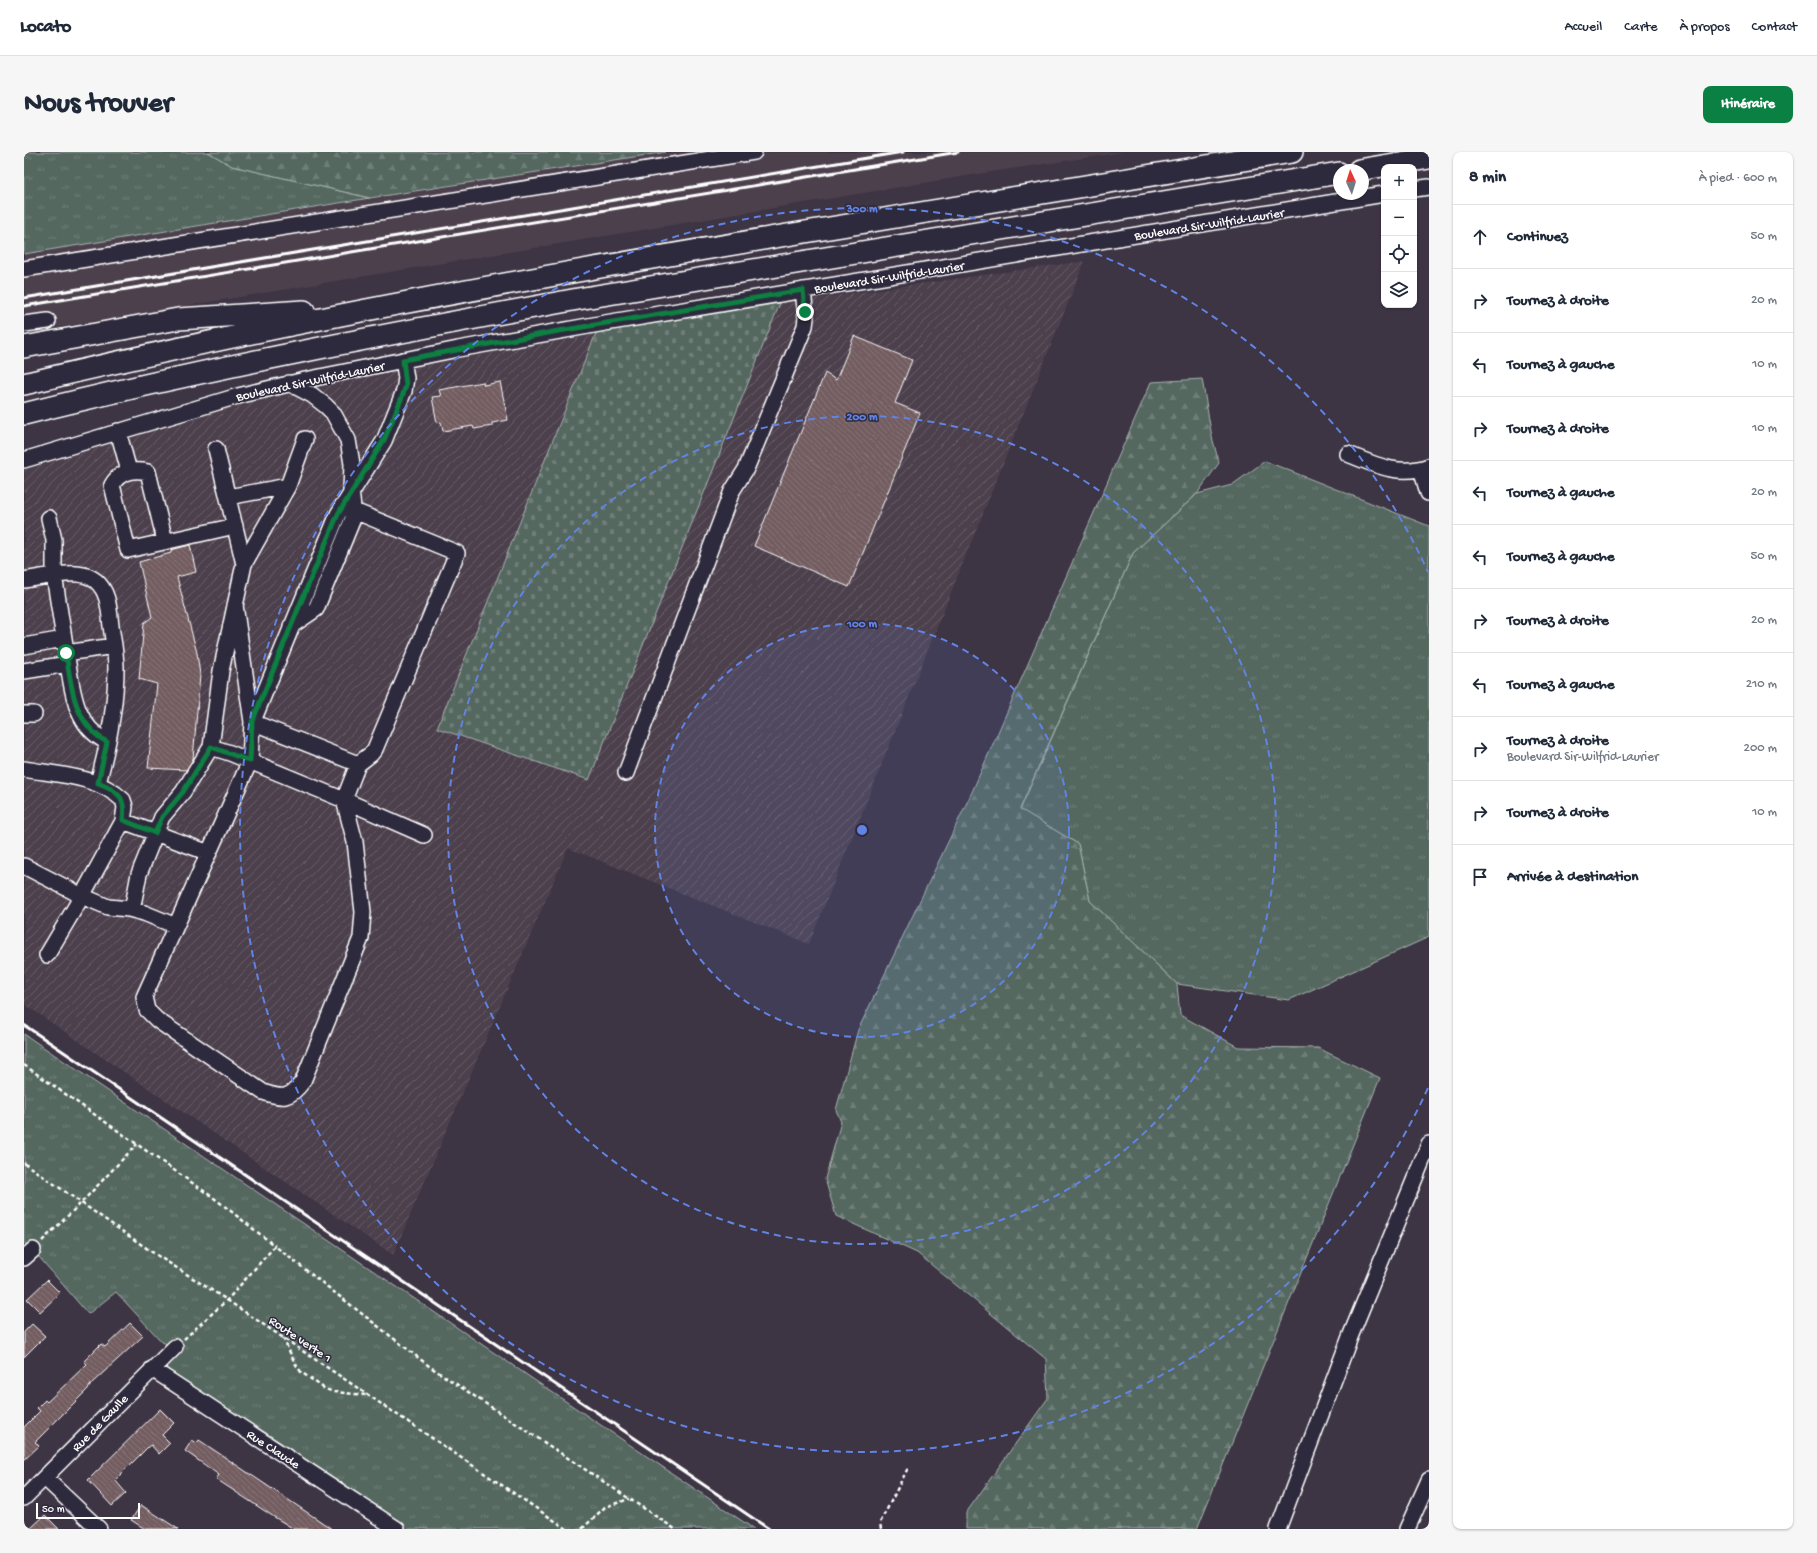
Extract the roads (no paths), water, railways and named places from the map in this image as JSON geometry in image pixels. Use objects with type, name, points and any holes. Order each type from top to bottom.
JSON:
[{"type":"highway","points":[[24,384],[186,347],[386,305],[691,251],[1292,152]]},
{"type":"highway","points":[[1369,168],[1429,158]]},
{"type":"highway","name":"Boulevard Sir-Wilfrid-Laurier","points":[[24,414],[307,350],[465,320],[614,293],[1333,174]]},
{"type":"highway","points":[[24,347],[178,320],[386,305]]},
{"type":"street","points":[[24,269],[754,152]]},
{"type":"street","points":[[1417,189],[1429,187]]},
{"type":"street","name":"Boulevard Sir-Wilfrid-Laurier","points":[[24,460],[220,400],[290,383],[403,360],[553,332],[1381,194]]},
{"type":"street","points":[[626,773],[732,491],[746,469],[805,326],[806,318],[803,290]]},
{"type":"street","points":[[24,324],[48,321]]},
{"type":"street","points":[[351,491],[384,440],[402,397],[406,385],[403,360]]},
{"type":"street","points":[[252,722],[291,626],[348,509],[351,491],[352,464],[348,440],[339,422],[333,413],[319,400],[290,383]]},
{"type":"street","points":[[118,432],[129,471]]},
{"type":"street","points":[[132,910],[139,874],[162,817],[183,792],[211,747],[221,671],[244,564],[288,486],[305,439]]},
{"type":"street","points":[[216,449],[244,564]]},
{"type":"street","points":[[1348,454],[1393,470],[1404,471],[1425,467],[1428,493]]},
{"type":"street","points":[[165,542],[148,472],[129,471],[120,475],[112,485],[128,550],[165,542],[235,526]]},
{"type":"street","points":[[228,497],[288,486]]},
{"type":"street","points":[[235,605],[252,722],[250,761],[144,997],[147,1010],[157,1020],[185,1041],[263,1092],[276,1096],[286,1096],[295,1092],[303,1082],[312,1063],[361,938],[363,912],[355,842],[344,800],[358,764],[375,749],[457,553],[348,509]]},
{"type":"street","points":[[49,518],[54,540],[54,575],[76,705],[88,727],[96,736],[107,742]]},
{"type":"street","points":[[24,580],[54,575],[77,574],[96,580],[103,589],[110,611],[116,668],[113,715],[98,783]]},
{"type":"street","points":[[24,646],[66,652],[114,646]]},
{"type":"street","points":[[24,671],[66,652]]},
{"type":"street","points":[[252,722],[358,764]]},
{"type":"street","points":[[211,747],[250,761],[424,835]]},
{"type":"street","points":[[24,769],[83,778],[98,783],[115,793],[123,800],[125,807],[123,820],[82,896],[47,955]]},
{"type":"street","points":[[123,820],[209,853]]},
{"type":"street","points":[[24,866],[82,896],[108,907],[132,910],[176,926]]},
{"type":"street","points":[[1278,1529],[1350,1338],[1429,1144]]},
{"type":"street","name":"Rue de Gaulle","points":[[24,1498],[175,1347]]},
{"type":"street","name":"Rue Claude","points":[[152,1369],[397,1529]]},
{"type":"street","points":[[45,1478],[99,1529]]},
{"type":"street","points":[[1407,1529],[1429,1480]]},
{"type":"railway","points":[[24,298],[903,152]]},
{"type":"railway","points":[[24,306],[958,152]]},
{"type":"railway","points":[[24,1025],[769,1529]]}]
